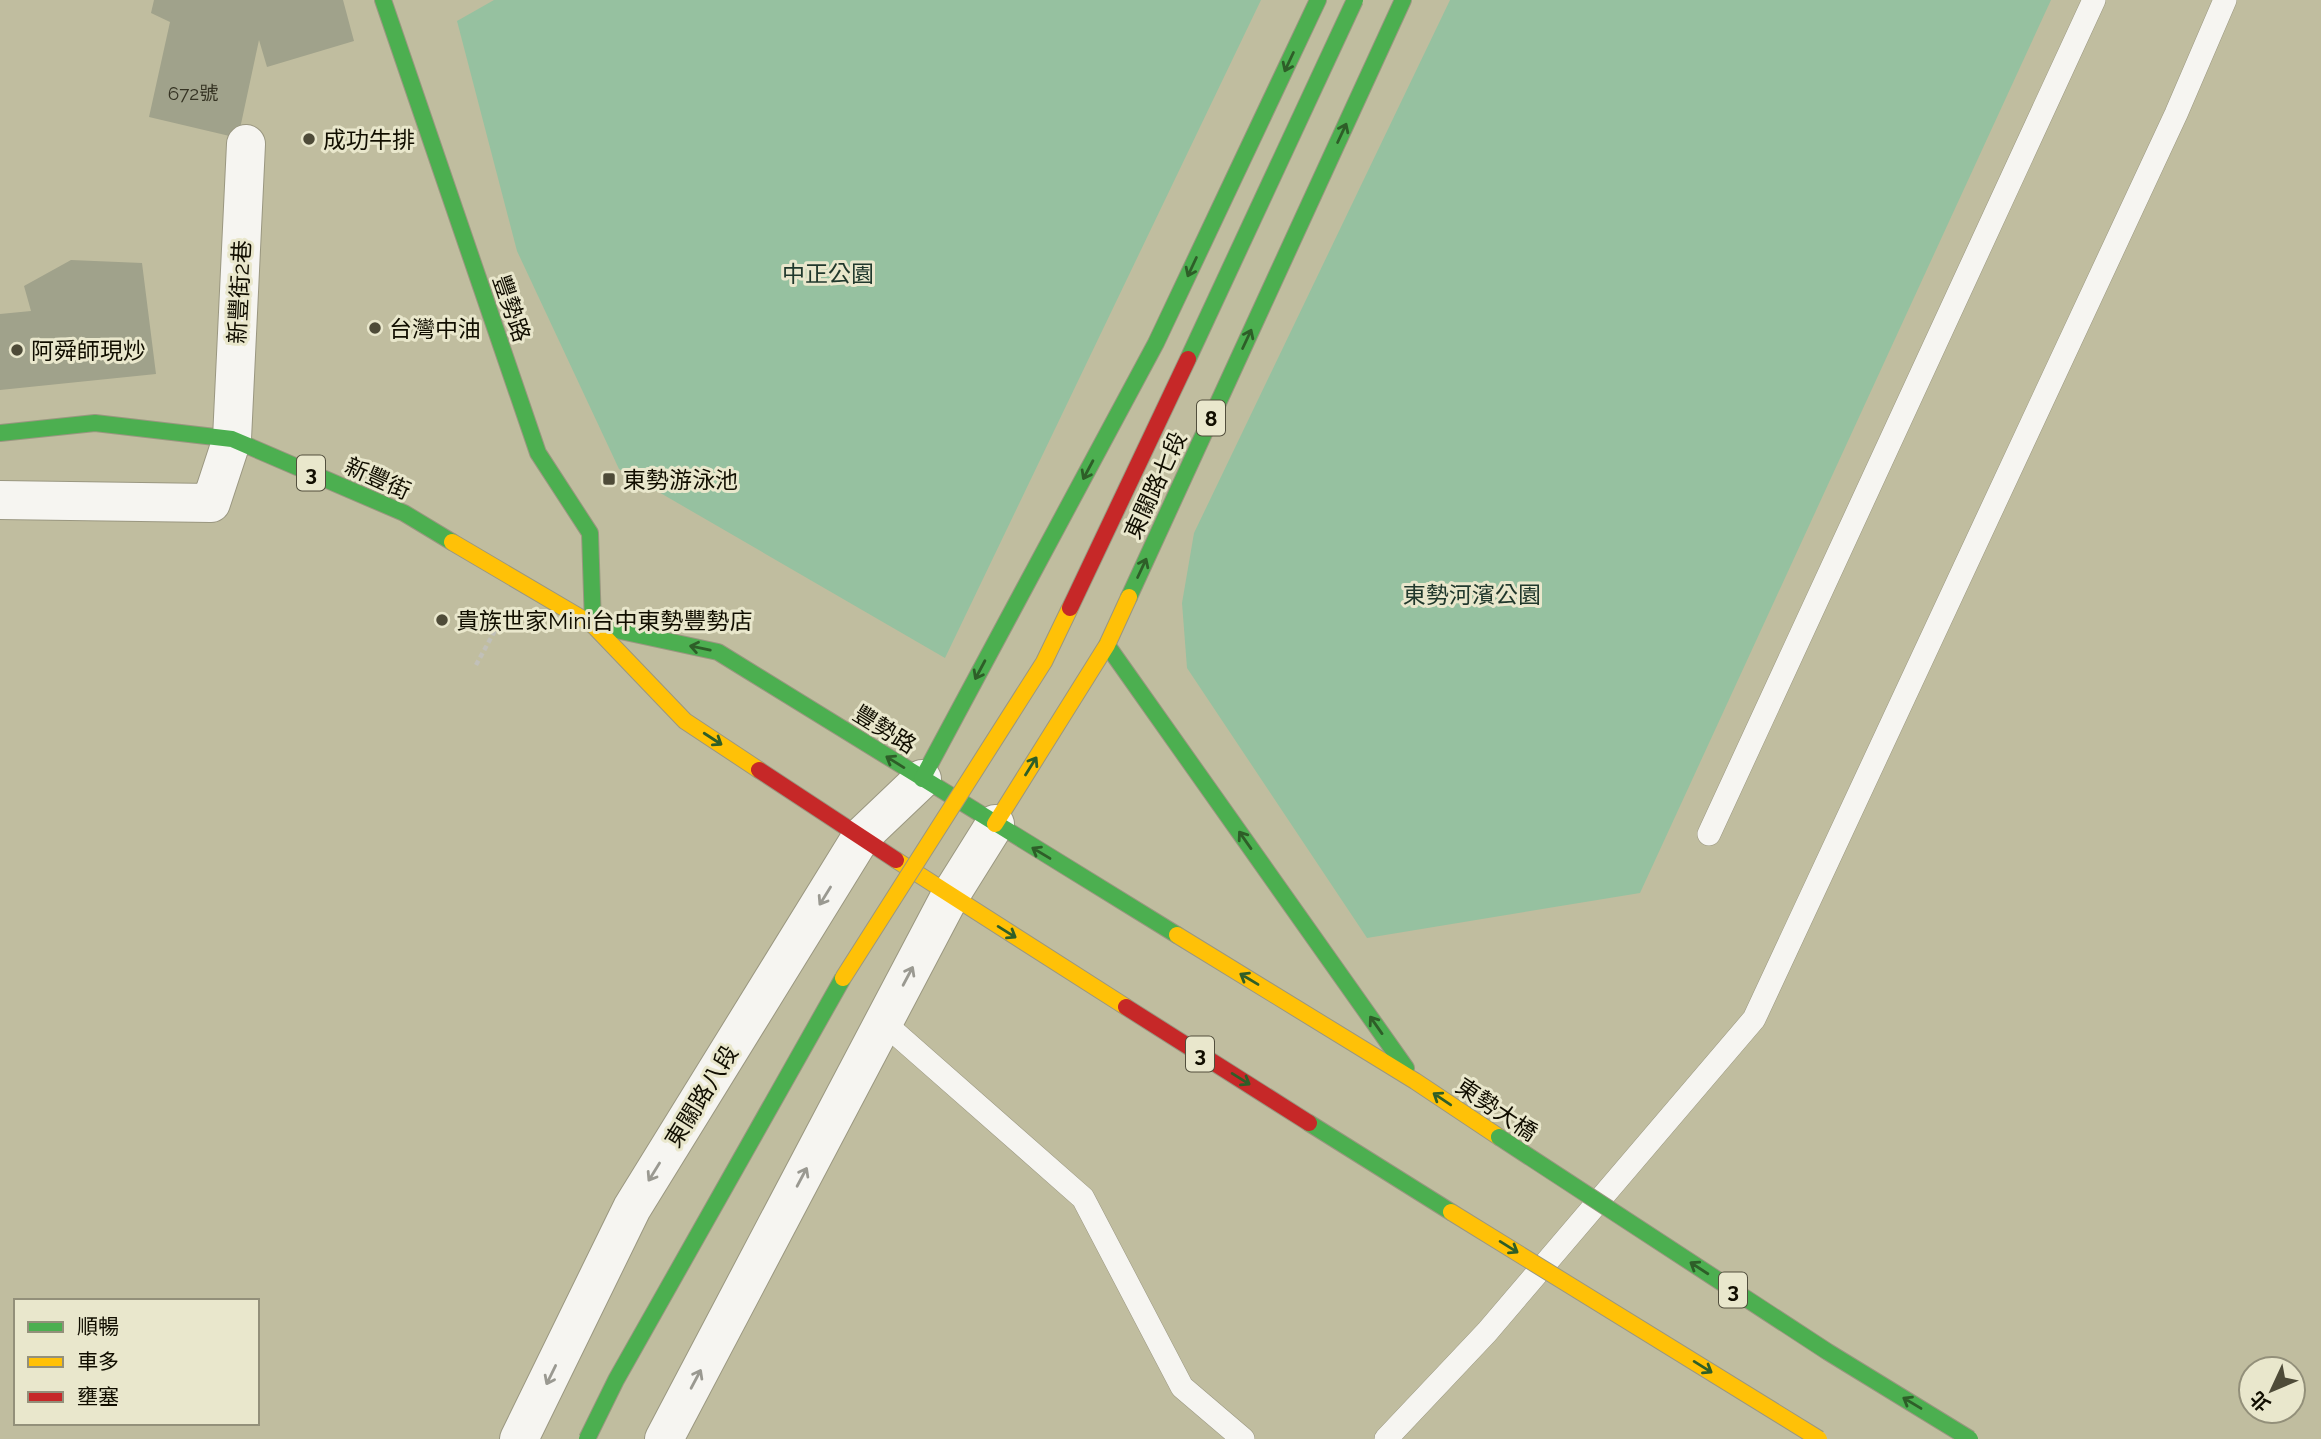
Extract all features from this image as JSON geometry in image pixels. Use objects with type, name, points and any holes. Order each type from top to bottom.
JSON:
[{"type":"main road","name":"豐勢路","points":[[383,0],[538,453],[590,533],[593,625],[718,652],[995,824]]},
{"type":"main road","points":[[922,779],[1156,343],[1318,0]]},
{"type":"main road","points":[[587,1439],[615,1380],[824,1007],[1044,662],[1100,548],[1355,0]]},
{"type":"main road","name":"東關路七段","points":[[995,824],[1107,645],[1217,371],[1403,0]]},
{"type":"main road","points":[[1156,343],[1217,371]]},
{"type":"main road","name":"新豐街","points":[[0,433],[95,423],[232,439],[404,513],[593,625]]},
{"type":"main road","name":"3","points":[[593,625],[685,721],[861,838],[1451,1212],[1819,1439]]},
{"type":"main road","points":[[1107,645],[1415,1081]]},
{"type":"main road","name":"東勢大橋","points":[[995,824],[1415,1081],[1828,1352],[1970,1439]]},
{"type":"street","name":"新豐街2巷","points":[[0,500],[211,503],[232,439],[246,144]]},
{"type":"street","name":"東關路八段","points":[[519,1439],[632,1208],[861,838],[922,779]]},
{"type":"street","points":[[664,1439],[950,896],[995,824]]},
{"type":"lane","points":[[1709,834],[2094,0]]},
{"type":"lane","points":[[1386,1439],[1487,1332],[1754,1019],[2170,127],[2224,0]]},
{"type":"lane","points":[[883,1023],[1083,1198],[1182,1387],[1243,1439]]},
{"type":"green space","name":"中正公園","points":[[494,0],[1261,0],[945,658],[619,469],[517,251],[457,21]]},
{"type":"green space","name":"東勢河濱公園","points":[[1450,0],[2051,0],[1640,893],[1367,938],[1187,668],[1182,603],[1194,533]]},
{"type":"building","points":[[154,0],[343,0],[354,41],[267,67],[259,40],[238,138],[149,117],[170,22],[151,13]]},
{"type":"building","points":[[71,260],[142,263],[156,374],[0,390],[0,314],[31,311],[24,286]]},
{"type":"traffic: fast","points":[[383,0],[538,453],[590,533],[593,625]]},
{"type":"traffic: fast","points":[[922,779],[1156,343],[1318,0]]},
{"type":"traffic: fast","points":[[1188,359],[1355,0]]},
{"type":"traffic: fast","points":[[1129,597],[1403,0]]},
{"type":"traffic: fast","points":[[0,433],[95,423],[232,439],[404,513],[452,542]]},
{"type":"traffic: fast","points":[[593,625],[718,652],[1177,935]]},
{"type":"traffic: fast","points":[[1107,645],[1406,1068]]},
{"type":"traffic: fast","points":[[587,1439],[616,1380],[843,978]]},
{"type":"traffic: fast","points":[[1309,1123],[1451,1212]]},
{"type":"traffic: fast","points":[[1499,1137],[1828,1352],[1970,1439]]},
{"type":"traffic: slow","points":[[452,542],[593,625],[685,721],[759,770]]},
{"type":"traffic: slow","points":[[995,824],[1107,645],[1129,597]]},
{"type":"traffic: slow","points":[[843,978],[1044,662],[1070,608]]},
{"type":"traffic: slow","points":[[896,860],[1126,1007]]},
{"type":"traffic: slow","points":[[1177,935],[1415,1081],[1499,1137]]},
{"type":"traffic: slow","points":[[1451,1212],[1819,1439]]},
{"type":"traffic: jam","points":[[1070,608],[1188,359]]},
{"type":"traffic: jam","points":[[759,770],[896,860]]},
{"type":"traffic: jam","points":[[1126,1007],[1309,1123]]},
{"type":"place","name":"成功牛排","points":[[309,139]]},
{"type":"place","name":"台灣中油","points":[[375,328]]},
{"type":"place","name":"阿舜師現炒","points":[[17,350]]},
{"type":"place","name":"東勢游泳池","points":[[609,479]]},
{"type":"place","name":"貴族世家Mini台中東勢豐勢店","points":[[442,620]]}]
